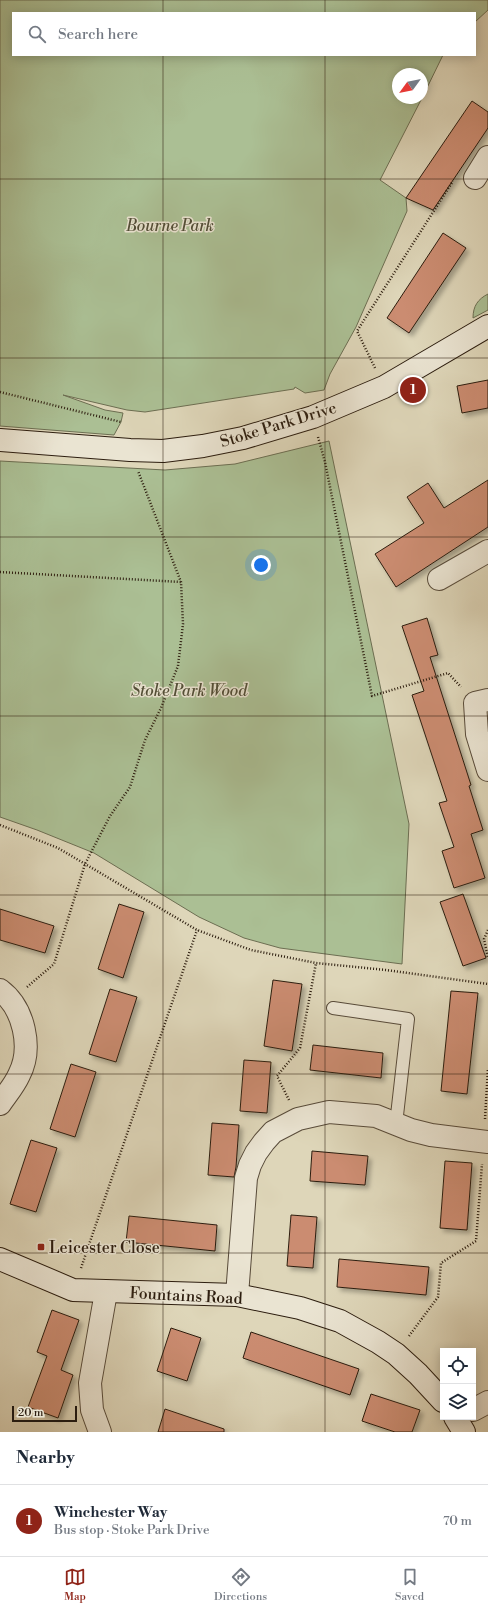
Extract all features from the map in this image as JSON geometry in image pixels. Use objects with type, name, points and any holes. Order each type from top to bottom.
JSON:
[{"type":"street","points":[[475,178],[488,157]]},
{"type":"street","name":"Stoke Park Drive","points":[[0,440],[130,450],[163,451],[203,446],[243,438],[313,417],[384,387],[488,326]]},
{"type":"street","points":[[439,579],[488,551]]},
{"type":"street","points":[[482,701],[477,734],[488,770]]},
{"type":"street","points":[[0,1104],[19,1075],[24,1062],[25,1048],[21,1020],[6,995]]},
{"type":"street","points":[[237,1295],[246,1178],[250,1165],[264,1142],[273,1132],[298,1118],[329,1112],[376,1116],[411,1130],[431,1135],[486,1141]]},
{"type":"street","name":"Fountains Road","points":[[0,1259],[74,1290],[237,1295],[300,1308],[340,1321],[360,1331],[396,1354],[418,1374],[440,1398]]},
{"type":"street","points":[[100,1432],[92,1410],[90,1383],[106,1292]]},
{"type":"street","points":[[476,1410],[488,1402]]},
{"type":"lane","points":[[333,1008],[408,1019],[396,1124]]},
{"type":"path","points":[[384,387],[357,331],[456,177],[475,178]]},
{"type":"path","points":[[0,392],[121,422]]},
{"type":"path","points":[[313,417],[325,462],[372,696],[448,673],[482,701]]},
{"type":"path","points":[[6,995],[54,964],[85,864],[110,816],[130,787],[145,740],[161,708],[178,666],[183,624],[181,582],[130,450]]},
{"type":"path","points":[[0,572],[181,582]]},
{"type":"path","points":[[0,825],[58,848],[197,930],[251,950],[316,963],[386,970],[488,984]]},
{"type":"path","points":[[74,1290],[197,930]]},
{"type":"path","points":[[488,930],[484,939],[488,958]]},
{"type":"path","points":[[298,1118],[277,1076],[300,1048],[316,963]]},
{"type":"path","points":[[396,1354],[438,1297],[441,1263],[476,1241],[486,1141],[488,1068]]},
{"type":"green space","name":"Bourne Park","points":[[0,0],[488,0],[488,10],[476,21],[476,12],[12,12],[12,56],[443,56],[428,86],[428,68],[392,68],[392,104],[419,104],[380,180],[406,198],[407,211],[356,327],[330,374],[324,390],[305,393],[295,387],[294,389],[145,412],[127,410],[63,395],[105,410],[123,413],[121,422],[114,435],[0,426]]},
{"type":"green space","points":[[488,294],[488,310],[473,318],[477,303],[481,298]]},
{"type":"green space","name":"Stoke Park Wood","points":[[329,441],[409,824],[402,964],[280,948],[244,938],[199,917],[94,853],[0,817],[0,461],[165,470],[235,464]]},
{"type":"building","points":[[472,101],[488,112],[488,128],[433,210],[406,198]]},
{"type":"building","points":[[443,233],[466,248],[409,333],[387,318]]},
{"type":"building","points":[[488,380],[488,408],[462,413],[457,386]]},
{"type":"building","points":[[488,480],[488,527],[396,587],[375,554],[424,523],[407,497],[428,483],[444,508]]},
{"type":"building","points":[[427,618],[438,655],[430,657],[471,785],[469,786],[483,830],[471,834],[485,878],[454,888],[442,851],[454,847],[439,803],[447,801],[412,695],[424,691],[402,626]]},
{"type":"building","points":[[463,894],[486,958],[463,966],[440,902]]},
{"type":"building","points":[[119,904],[144,912],[123,978],[98,969]]},
{"type":"building","points":[[0,909],[54,926],[45,953],[0,940]]},
{"type":"building","points":[[273,980],[302,984],[292,1051],[264,1046]]},
{"type":"building","points":[[110,989],[137,997],[116,1062],[89,1054]]},
{"type":"building","points":[[451,991],[478,993],[467,1094],[441,1091]]},
{"type":"building","points":[[313,1045],[383,1053],[381,1078],[310,1070]]},
{"type":"building","points":[[244,1060],[271,1062],[267,1113],[240,1111]]},
{"type":"building","points":[[71,1064],[96,1072],[75,1137],[50,1129]]},
{"type":"building","points":[[212,1123],[239,1125],[234,1177],[208,1175]]},
{"type":"building","points":[[31,1140],[57,1148],[36,1212],[10,1204]]},
{"type":"building","points":[[312,1151],[368,1156],[365,1185],[310,1181]]},
{"type":"building","points":[[445,1161],[472,1163],[467,1230],[440,1228]]},
{"type":"building","points":[[291,1215],[317,1217],[313,1268],[287,1266]]},
{"type":"building","points":[[129,1216],[217,1225],[215,1251],[126,1242]]},
{"type":"building","points":[[339,1259],[429,1267],[426,1295],[337,1287]]},
{"type":"building","points":[[52,1310],[79,1320],[61,1370],[73,1375],[58,1418],[28,1407],[47,1356],[37,1352]]},
{"type":"building","points":[[171,1328],[201,1338],[187,1381],[157,1371]]},
{"type":"building","points":[[251,1332],[359,1369],[350,1395],[243,1358]]},
{"type":"building","points":[[371,1394],[420,1410],[412,1432],[395,1432],[362,1421]]},
{"type":"building","points":[[165,1409],[224,1429],[224,1432],[158,1432]]},
{"type":"place","name":"Winchester Way","points":[[413,390]]},
{"type":"place","name":"Leicester Close","points":[[41,1247]]}]
